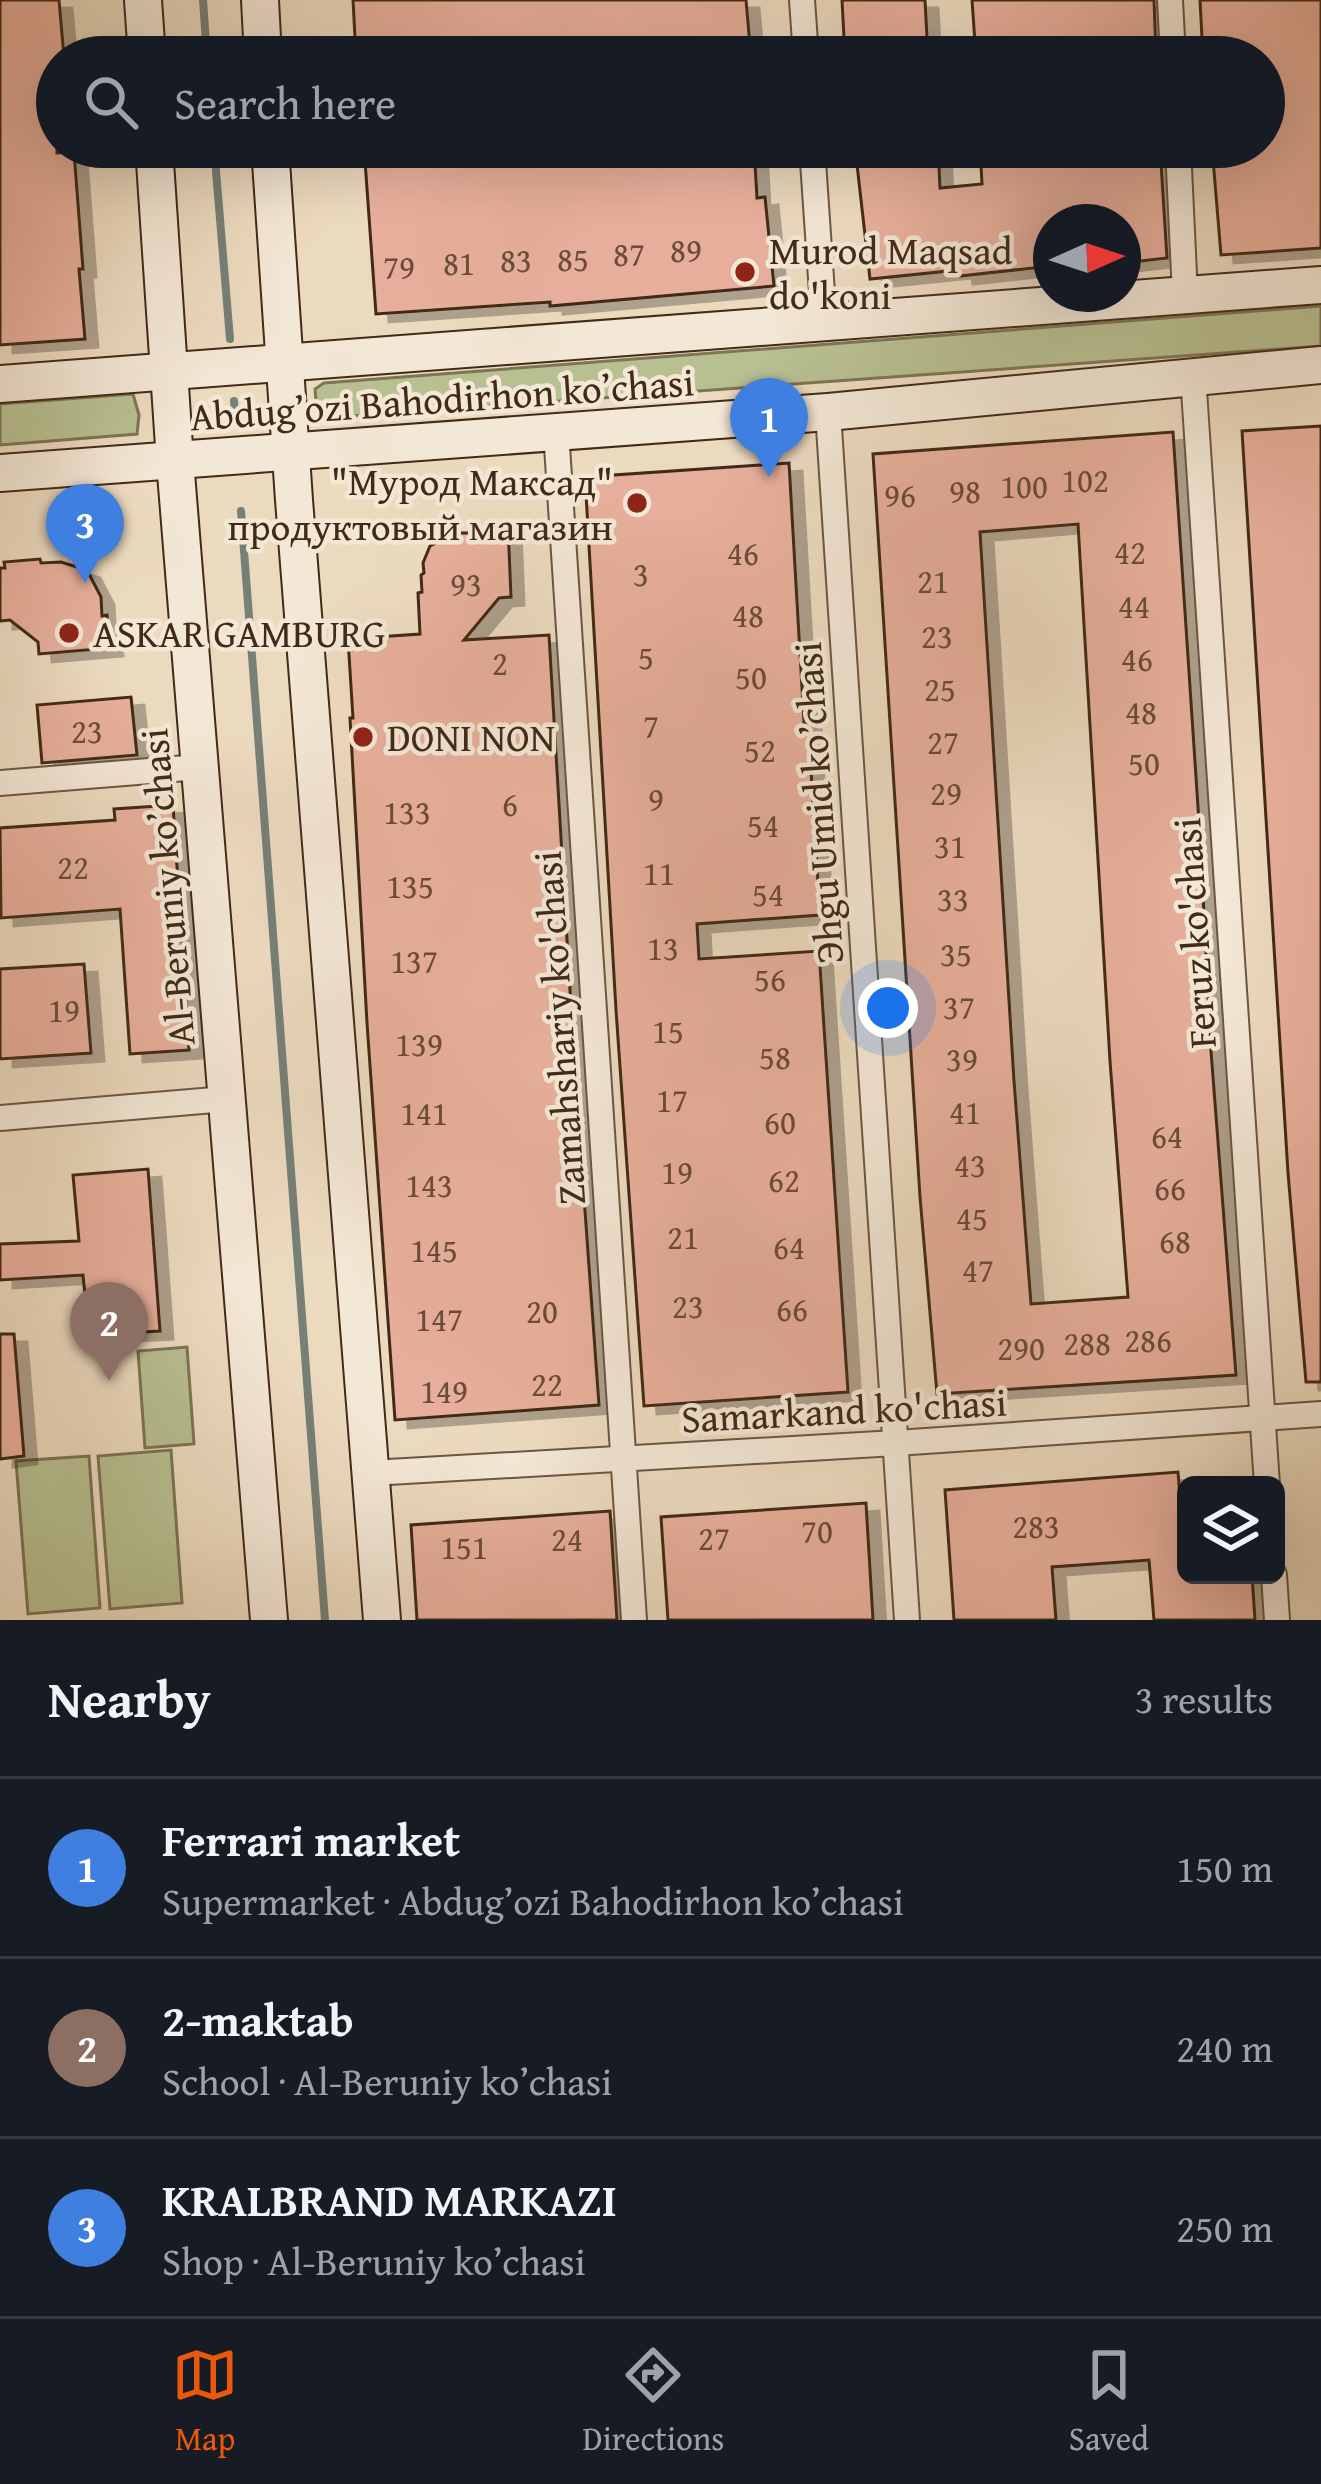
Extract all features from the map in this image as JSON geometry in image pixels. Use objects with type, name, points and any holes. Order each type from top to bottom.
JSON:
[{"type":"main road","points":[[143,0],[146,36]]},
{"type":"main road","points":[[260,0],[262,36]]},
{"type":"main road","name":"Al-Beruniy ko’chasi","points":[[155,168],[269,1620]]},
{"type":"main road","points":[[271,168],[382,1620]]},
{"type":"main road","name":"Abdug’ozi Bahodirhon ko’chasi","points":[[0,384],[1321,285]]},
{"type":"main road","name":"Abdug’ozi Bahodirhon ko’chasi","points":[[0,473],[828,412],[1321,365]]},
{"type":"street","points":[[802,0],[805,36]]},
{"type":"street","points":[[1170,0],[1172,36]]},
{"type":"street","points":[[813,168],[824,322]]},
{"type":"street","points":[[1179,168],[1185,295]]},
{"type":"street","name":"Feruz ko'chasi","points":[[1193,375],[1267,1476]]},
{"type":"street","name":"Эhgu Umid ko’chasi","points":[[828,412],[908,1620]]},
{"type":"street","name":"Zamahshariy ko'chasi","points":[[556,431],[634,1620]]},
{"type":"street","points":[[0,783],[199,767]]},
{"type":"street","points":[[0,1118],[226,1099]]},
{"type":"street","name":"Samarkand ko'chasi","points":[[371,1473],[1321,1414]]},
{"type":"street","points":[[1275,1584],[1277,1620]]},
{"type":"green space","points":[[1321,306],[1321,346],[324,418],[317,414],[315,389],[324,383]]},
{"type":"green space","points":[[133,394],[139,415],[137,434],[0,445],[0,404]]},
{"type":"green space","points":[[187,1347],[194,1444],[145,1448],[138,1351]]},
{"type":"green space","points":[[171,1450],[182,1603],[110,1609],[98,1456]]},
{"type":"green space","points":[[89,1456],[100,1608],[28,1614],[16,1461]]},
{"type":"building","points":[[0,0],[59,0],[62,36],[36,36],[36,168],[75,168],[85,339],[0,345]]},
{"type":"building","points":[[353,0],[746,0],[749,36],[355,36]]},
{"type":"building","points":[[842,0],[925,0],[927,36],[844,36]]},
{"type":"building","points":[[972,0],[1154,0],[1155,36],[975,36]]},
{"type":"building","points":[[1200,0],[1321,0],[1321,248],[1221,255],[1214,168],[1285,168],[1285,36],[1202,36]]},
{"type":"building","points":[[366,168],[755,168],[757,198],[765,197],[774,286],[550,306],[550,302],[376,314]]},
{"type":"building","points":[[857,168],[939,168],[940,188],[982,184],[981,168],[1161,168],[1167,258],[1141,261],[1141,204],[1033,204],[1033,268],[960,276],[959,270],[870,279]]},
{"type":"building","points":[[1321,426],[1321,1382],[1306,1382],[1288,1173],[1242,431]]},
{"type":"building","points":[[1173,432],[1236,1375],[937,1394],[873,454]],"holes":[[[1078,524],[1128,1297],[1031,1304],[980,532]]]},
{"type":"building","points":[[789,463],[820,915],[697,924],[699,959],[819,951],[848,1392],[644,1406],[585,477]]},
{"type":"building","points":[[508,526],[511,597],[499,598],[464,640],[549,635],[599,1405],[395,1420],[367,1023],[348,639],[420,634],[418,593],[422,592],[423,563],[430,546],[456,533]]},
{"type":"building","points":[[40,559],[41,563],[61,562],[87,570],[101,597],[102,616],[107,615],[110,648],[39,654],[38,642],[10,620],[0,621],[0,568],[5,568],[4,562]]},
{"type":"building","points":[[131,697],[137,755],[42,763],[37,705]]},
{"type":"building","points":[[173,805],[189,1050],[130,1054],[120,909],[1,918],[0,828],[115,820],[114,809]]},
{"type":"building","points":[[84,964],[91,1053],[0,1059],[0,969]]},
{"type":"building","points":[[148,1169],[160,1331],[89,1335],[83,1275],[0,1280],[0,1244],[79,1241],[73,1175]]},
{"type":"building","points":[[0,1334],[14,1334],[24,1456],[0,1459]]},
{"type":"building","points":[[1178,1472],[1177,1584],[1253,1584],[1255,1620],[1154,1620],[1149,1560],[1052,1567],[1056,1620],[954,1620],[945,1490]]},
{"type":"building","points":[[866,1503],[873,1620],[668,1620],[661,1517]]},
{"type":"building","points":[[610,1511],[617,1620],[417,1620],[411,1525]]},
{"type":"waterway","points":[[203,0],[206,36]]},
{"type":"waterway","points":[[216,168],[230,339]]},
{"type":"waterway","points":[[234,401],[236,421]]},
{"type":"waterway","points":[[241,511],[325,1620]]},
{"type":"place","name":"Murod Maqsad do'koni","points":[[745,272]]},
{"type":"place","name":"Ferrari market","points":[[769,477]]},
{"type":"place","name":"\"Мурод Максад\" продуктовый магазин","points":[[637,503]]},
{"type":"place","name":"KRALBRAND MARKAZI","points":[[85,583]]},
{"type":"place","name":"ASKAR GAMBURG","points":[[69,633]]},
{"type":"place","name":"DONI NON","points":[[363,737]]},
{"type":"place","name":"2-maktab","points":[[109,1381]]}]
